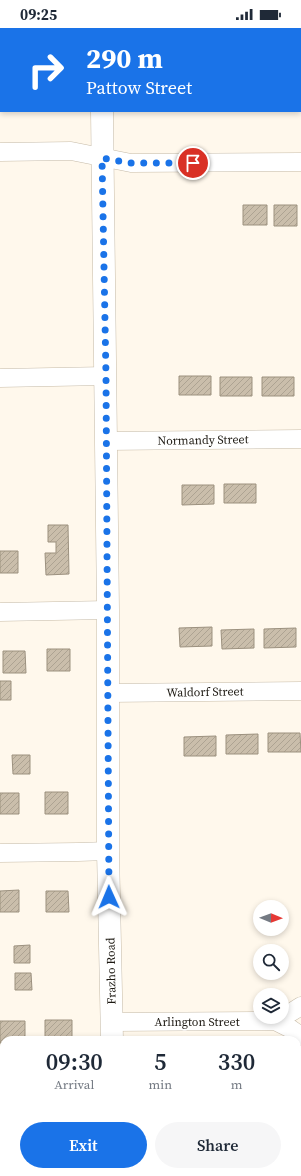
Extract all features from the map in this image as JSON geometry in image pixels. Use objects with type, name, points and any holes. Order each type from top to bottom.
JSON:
[{"type":"street","name":"Frazho Road","points":[[102,112],[108,610],[108,851],[112,1031]]},
{"type":"street","points":[[0,152],[71,151],[131,163],[301,162]]},
{"type":"street","points":[[0,378],[106,376]]},
{"type":"street","name":"Normandy Street","points":[[106,441],[301,439]]},
{"type":"street","points":[[0,612],[108,610]]},
{"type":"street","name":"Waldorf Street","points":[[108,693],[301,691]]},
{"type":"street","points":[[0,853],[108,851]]},
{"type":"street","name":"Arlington Street","points":[[289,1014],[301,1006]]},
{"type":"street","name":"Arlington Street","points":[[112,1031],[253,1022]]},
{"type":"street","points":[[281,1024],[301,1036]]},
{"type":"building","points":[[243,205],[267,205],[267,225],[243,225]]},
{"type":"building","points":[[274,205],[297,205],[297,226],[274,226]]},
{"type":"building","points":[[179,376],[211,376],[211,395],[179,395]]},
{"type":"building","points":[[220,377],[252,377],[252,396],[220,396]]},
{"type":"building","points":[[262,377],[294,377],[294,396],[262,396]]},
{"type":"building","points":[[224,484],[256,484],[256,503],[224,503]]},
{"type":"building","points":[[182,485],[214,485],[214,504],[182,505]]},
{"type":"building","points":[[48,525],[68,525],[69,574],[46,575],[45,553],[56,553],[56,542],[48,542]]},
{"type":"building","points":[[0,551],[18,551],[18,573],[0,573]]},
{"type":"building","points":[[212,627],[212,646],[180,647],[179,628]]},
{"type":"building","points":[[296,628],[296,647],[264,648],[264,629]]},
{"type":"building","points":[[254,629],[254,648],[222,649],[221,630]]},
{"type":"building","points":[[47,649],[70,649],[70,671],[47,671]]},
{"type":"building","points":[[3,651],[25,651],[26,673],[3,673]]},
{"type":"building","points":[[0,681],[11,681],[11,700],[0,700]]},
{"type":"building","points":[[268,733],[300,733],[301,752],[268,752]]},
{"type":"building","points":[[258,734],[258,754],[226,754],[226,735]]},
{"type":"building","points":[[216,736],[216,756],[184,756],[184,737]]},
{"type":"building","points":[[12,755],[30,755],[30,774],[13,774]]},
{"type":"building","points":[[45,792],[68,792],[68,814],[45,814]]},
{"type":"building","points":[[0,793],[19,793],[19,814],[0,814]]},
{"type":"building","points":[[19,890],[19,912],[0,912],[0,891]]},
{"type":"building","points":[[46,891],[68,891],[69,912],[46,912]]},
{"type":"building","points":[[30,945],[30,963],[14,963],[14,946]]},
{"type":"building","points":[[15,973],[31,973],[32,990],[15,990]]},
{"type":"building","points":[[45,1020],[72,1020],[72,1036],[45,1036]]},
{"type":"building","points":[[0,1021],[25,1021],[25,1036],[0,1036]]},
{"type":"route","points":[[109,897],[106,376],[102,158],[131,163],[193,163]]}]
